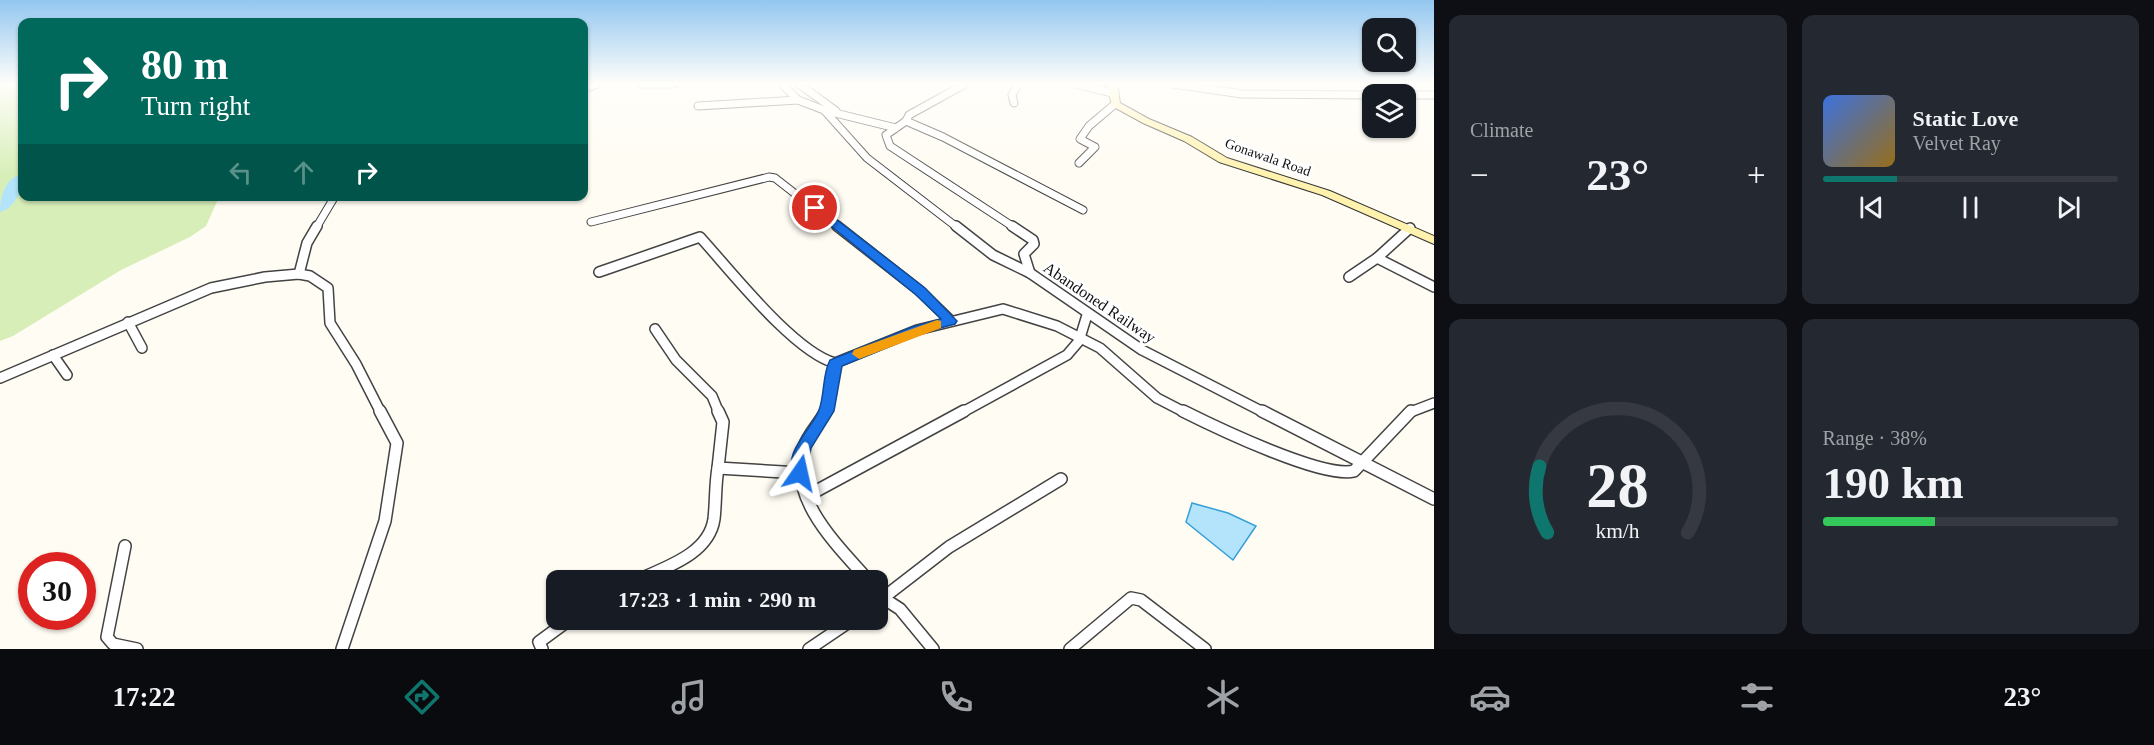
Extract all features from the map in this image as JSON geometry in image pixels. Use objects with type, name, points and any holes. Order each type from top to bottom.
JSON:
[{"type":"street","name":"Abandoned Railway","points":[[828,114],[867,158],[993,255],[1030,273],[1142,350],[1434,499]]},
{"type":"street","points":[[841,114],[896,128]]},
{"type":"street","points":[[910,114],[906,121],[886,135],[890,146],[1033,240],[1034,244],[1024,254],[1030,273]]},
{"type":"street","points":[[1079,163],[1095,147],[1080,139],[1089,126],[1103,114]]},
{"type":"street","name":"Gonawala Road","points":[[1133,114],[1188,139],[1223,160],[1326,193],[1434,240]]},
{"type":"street","points":[[906,121],[943,137],[1083,210]]},
{"type":"street","points":[[591,222],[769,177],[775,178],[920,291],[951,321]]},
{"type":"street","points":[[299,274],[307,243],[332,201]]},
{"type":"street","points":[[1349,277],[1377,258],[1410,228]]},
{"type":"street","points":[[599,272],[700,237],[799,344],[820,359],[835,363],[917,330],[1003,309],[1057,326],[1080,337],[1100,348],[1157,398],[1232,434],[1315,467],[1346,473],[1354,471],[1408,412],[1434,403]]},
{"type":"street","points":[[1377,258],[1434,287]]},
{"type":"street","points":[[0,378],[211,288],[265,277],[299,274],[310,276],[328,288],[330,323],[356,364],[397,443],[385,521],[342,649]]},
{"type":"street","points":[[807,496],[1066,355],[1080,337],[1088,315]]},
{"type":"street","points":[[128,322],[142,348]]},
{"type":"street","points":[[655,329],[676,360],[712,396],[723,422],[718,468],[713,488],[714,521],[708,538],[698,548],[657,570]]},
{"type":"street","points":[[53,355],[67,375]]},
{"type":"street","points":[[835,363],[826,411],[803,447],[800,473],[807,496],[828,535],[859,570]]},
{"type":"street","points":[[718,468],[800,473]]},
{"type":"street","points":[[888,591],[949,547],[1061,479]]},
{"type":"street","points":[[125,546],[107,637],[113,644],[137,649]]},
{"type":"street","points":[[1070,649],[1131,598],[1142,600],[1205,649]]},
{"type":"street","points":[[888,602],[900,609],[933,649]]},
{"type":"street","points":[[542,649],[539,642],[555,630]]},
{"type":"street","points":[[809,649],[837,630]]},
{"type":"green space","points":[[0,114],[18,114],[18,201],[217,201],[206,226],[190,237],[121,270],[13,336],[0,341]]},
{"type":"water","points":[[1192,503],[1228,513],[1256,526],[1233,560],[1186,522]]},
{"type":"waterway","points":[[0,207],[18,184]]},
{"type":"slow traffic","points":[[859,354],[917,330],[937,325]]},
{"type":"route","points":[[800,473],[803,447],[826,411],[835,363],[917,330],[951,321],[920,291],[815,208]]}]
